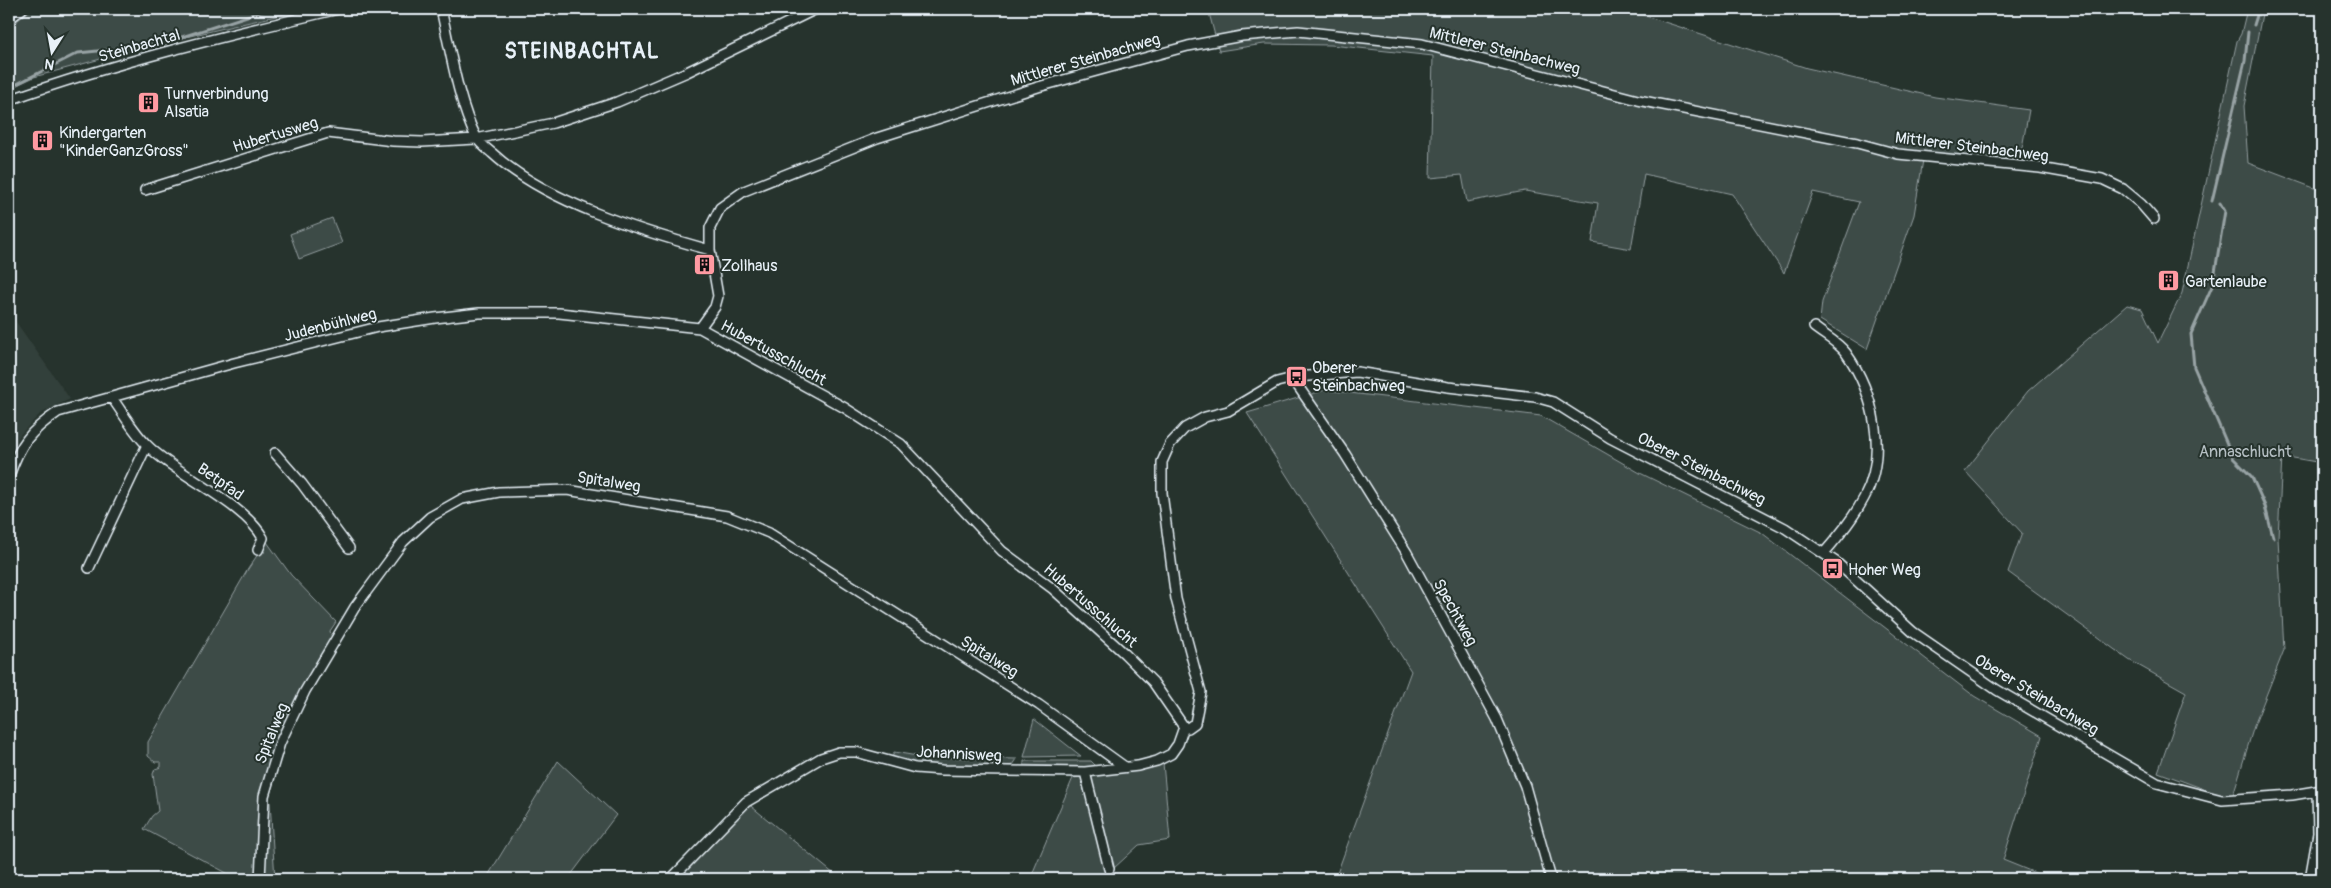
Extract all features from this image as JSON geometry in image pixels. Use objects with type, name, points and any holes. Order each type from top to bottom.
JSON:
[{"type":"street","points":[[9,20],[22,9]]},
{"type":"street","name":"Steinbachtal","points":[[9,100],[83,76],[190,46],[338,9]]},
{"type":"street","points":[[441,9],[462,98],[476,139],[502,163],[556,195],[641,230],[710,250]]},
{"type":"street","name":"Hubertusweg","points":[[145,190],[328,133],[394,142],[476,139],[553,123],[617,102],[687,72],[816,9]]},
{"type":"street","name":"Mittlerer Steinbachweg","points":[[710,250],[710,228],[720,208],[744,191],[868,141],[1029,89],[1188,46],[1242,36],[1298,31],[1422,44],[1646,101],[1857,143],[1898,154],[2040,168],[2102,179],[2123,189],[2154,218]]},
{"type":"street","name":"Hubertusschlucht","points":[[710,250],[718,296],[715,307],[701,326],[845,408],[901,444],[1002,551],[1053,589],[1126,654],[1152,682],[1184,727]]},
{"type":"street","name":"Judenbühlweg","points":[[9,476],[24,440],[38,425],[58,412],[81,404],[112,398],[234,363],[378,326],[470,314],[558,313],[701,326]]},
{"type":"street","points":[[1814,327],[1845,352],[1865,387],[1877,442],[1876,460],[1865,497],[1848,524],[1824,553]]},
{"type":"street","name":"Oberer Steinbachweg","points":[[1184,727],[1188,728],[1195,722],[1201,692],[1176,600],[1162,492],[1162,462],[1170,444],[1185,428],[1205,417],[1228,411],[1267,387],[1293,379],[1335,372],[1357,372],[1448,387],[1535,397],[1553,402],[1610,438],[1785,528],[1824,553],[1913,632],[1997,690],[2158,782],[2222,800],[2320,791],[2318,834],[2310,879]]},
{"type":"street","name":"Spechtweg","points":[[1293,379],[1345,454],[1407,554],[1497,718],[1525,786],[1551,879]]},
{"type":"street","name":"Betpfad","points":[[112,398],[147,445],[242,514],[259,530],[263,538],[258,550]]},
{"type":"street","points":[[89,568],[147,445]]},
{"type":"street","points":[[275,453],[302,484],[349,548]]},
{"type":"street","name":"Spitalweg","points":[[260,879],[264,796],[280,743],[305,691],[355,607],[404,542],[430,517],[462,499],[499,492],[566,490],[699,510],[728,516],[749,524],[769,533],[1031,700],[1125,768]]},
{"type":"street","name":"Johannisweg","points":[[671,879],[746,802],[821,758],[838,752],[856,752],[915,768],[1085,772],[1125,768],[1157,761],[1170,754],[1178,744],[1184,727]]},
{"type":"street","points":[[1085,772],[1109,869]]},
{"type":"shaded area","points":[[9,312],[70,399],[40,414],[20,435],[9,457]]},
{"type":"green space","points":[[32,9],[306,9],[160,43],[34,77],[9,89],[9,27]]},
{"type":"green space","points":[[1208,9],[1624,9],[1807,68],[1935,97],[2029,110],[2019,164],[1923,160],[1914,215],[1867,349],[1820,320],[1822,302],[1859,202],[1813,192],[1784,273],[1732,194],[1644,174],[1631,249],[1592,242],[1598,203],[1525,191],[1467,202],[1462,175],[1430,178],[1433,56],[1331,45],[1264,44],[1219,51]]},
{"type":"green space","name":"Annaschlucht","points":[[2247,9],[2263,9],[2244,106],[2248,163],[2322,191],[2322,463],[2282,456],[2278,538],[2284,650],[2254,726],[2233,795],[2223,796],[2158,772],[2186,692],[2129,660],[2008,572],[2022,533],[1965,471],[2028,391],[2127,305],[2142,309],[2158,343],[2182,293],[2237,41],[2241,34]]},
{"type":"green space","points":[[332,218],[342,243],[299,259],[290,234]]},
{"type":"green space","points":[[1325,390],[1541,416],[1640,473],[1762,533],[1974,696],[2042,736],[2003,860],[2050,879],[1335,879],[1411,671],[1247,413]]},
{"type":"green space","points":[[267,542],[291,575],[336,622],[330,631],[333,642],[280,743],[267,803],[270,802],[275,879],[238,879],[144,829],[152,816],[158,811],[153,774],[155,769],[161,767],[161,762],[155,762],[148,756],[148,742],[248,569],[260,551],[265,552],[260,550]]},
{"type":"green space","points":[[1034,719],[1081,756],[1024,757]]},
{"type":"green space","points":[[894,752],[923,757],[1017,759],[1013,765],[1005,770],[942,770],[891,761]]},
{"type":"green space","points":[[558,761],[616,815],[568,879],[486,879]]},
{"type":"green space","points":[[1024,761],[1091,761],[1098,768],[1024,765]]},
{"type":"green space","points":[[1163,763],[1170,840],[1139,845],[1113,869],[1111,879],[1030,879],[1073,778],[1140,769]]},
{"type":"green space","points":[[746,802],[840,879],[671,879]]},
{"type":"waterway","points":[[9,88],[78,53],[137,47],[182,37],[269,9]]},
{"type":"waterway","points":[[2254,25],[2259,9]]},
{"type":"waterway","points":[[2212,201],[2245,61],[2248,32]]},
{"type":"waterway","points":[[2220,203],[2225,211],[2213,284],[2191,334],[2194,367],[2233,458],[2252,477],[2265,506],[2273,537]]},
{"type":"place","name":"Turnverbindung Alsatia","points":[[148,102]]},
{"type":"place","name":"Kindergarten \"KinderGanzGross\"","points":[[43,141]]},
{"type":"place","name":"Zollhaus","points":[[705,265]]},
{"type":"place","name":"Gartenlaube","points":[[2169,281]]},
{"type":"place","name":"Oberer Steinbachweg","points":[[1296,376]]},
{"type":"place","name":"Hoher Weg","points":[[1832,569]]},
{"type":"district","name":"STEINBACHTAL","points":[[582,51]]}]
